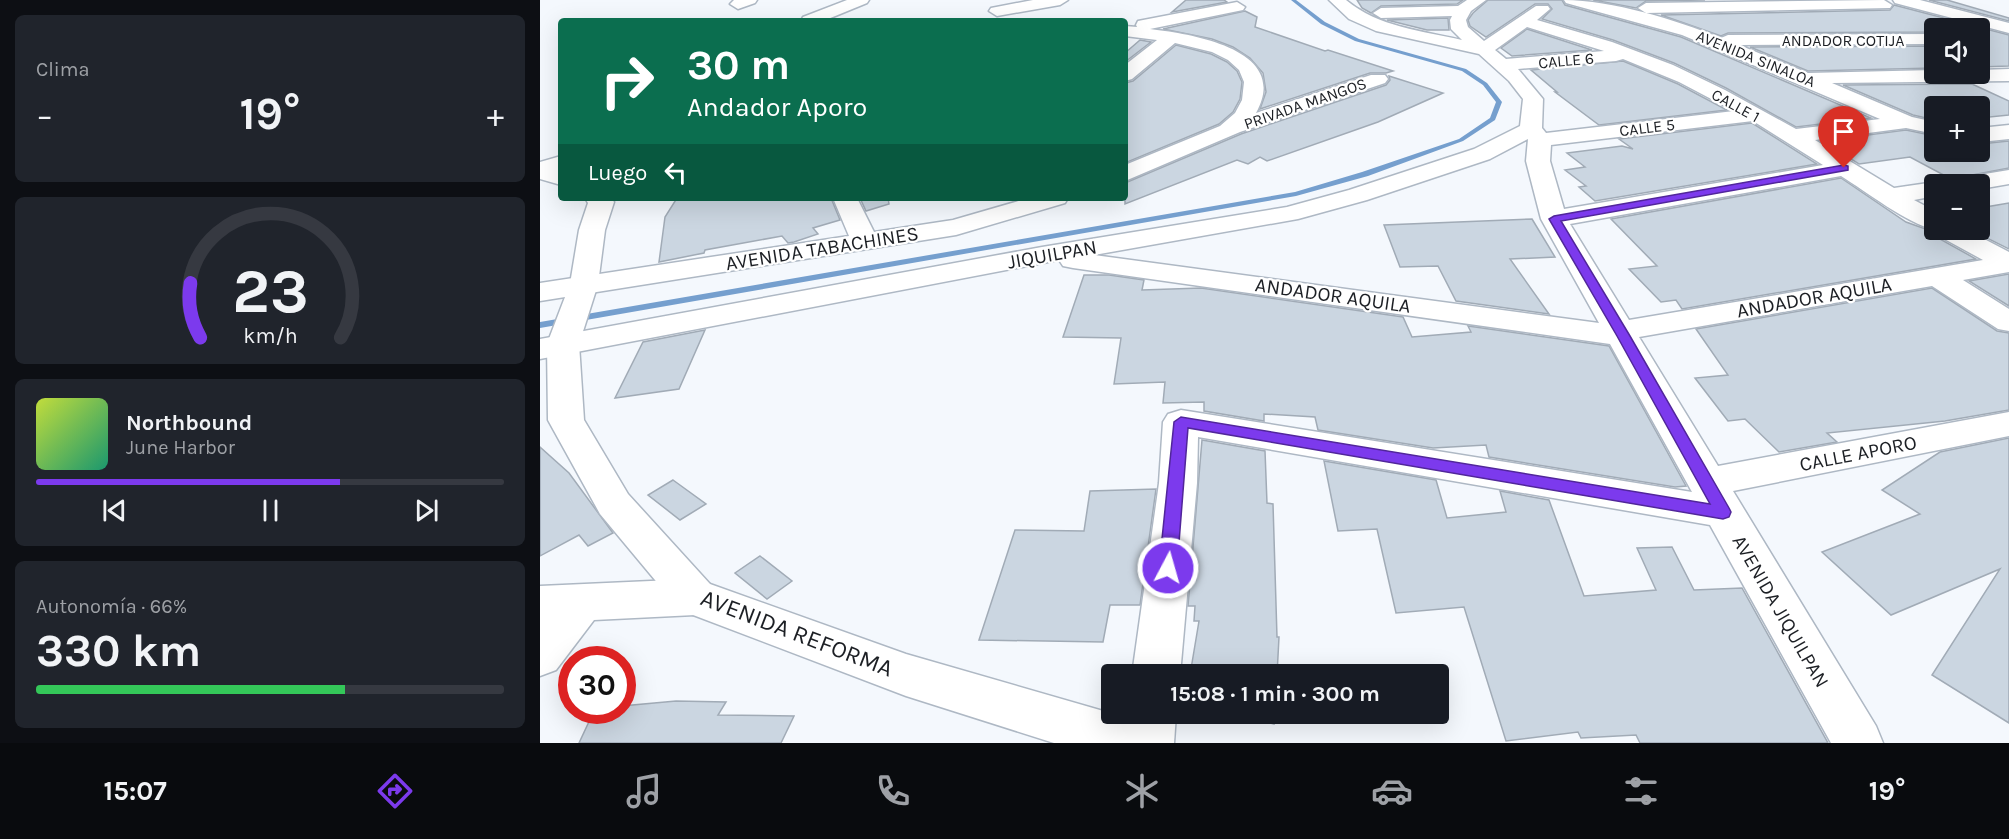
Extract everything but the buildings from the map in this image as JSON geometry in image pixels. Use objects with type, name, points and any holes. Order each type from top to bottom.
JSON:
[{"type":"street","points":[[839,16],[861,0]]},
{"type":"street","points":[[980,0],[997,11],[1025,18]]},
{"type":"street","points":[[997,11],[1060,0]]},
{"type":"street","points":[[1337,0],[1352,14],[1382,27],[1483,50],[1556,0]]},
{"type":"street","points":[[1352,14],[1462,12],[1478,0]]},
{"type":"street","name":"AVENIDA SINALOA","points":[[1572,0],[1669,25],[1715,40],[1906,122],[1924,126]]},
{"type":"street","points":[[1865,0],[1924,18]]},
{"type":"street","points":[[1901,0],[2009,28]]},
{"type":"street","points":[[1962,0],[2009,12]]},
{"type":"street","points":[[1602,8],[1884,5]]},
{"type":"street","points":[[1128,29],[1237,7]]},
{"type":"street","name":"AVENIDA JIQUILPAN","points":[[1462,12],[1458,20],[1460,29],[1516,77],[1533,99],[1538,161],[1554,219],[1858,743]]},
{"type":"street","name":"CALLE 1","points":[[1523,21],[1631,55],[1686,78],[1794,136],[1888,196],[1924,216]]},
{"type":"street","points":[[1128,30],[1213,47],[1239,60],[1252,73],[1255,88],[1250,104],[1233,127],[1128,173]]},
{"type":"street","points":[[1128,73],[1171,37]]},
{"type":"street","name":"ANDADOR COTIJA","points":[[1715,40],[1924,39]]},
{"type":"street","points":[[1990,40],[2009,45]]},
{"type":"street","name":"CALLE 6","points":[[1501,65],[1631,55]]},
{"type":"street","points":[[1802,77],[2009,75]]},
{"type":"street","name":"PRIVADA MANGOS","points":[[1233,127],[1378,79]]},
{"type":"street","name":"CALLE 5","points":[[1536,134],[1754,115]]},
{"type":"street","points":[[1794,136],[1906,122]]},
{"type":"street","points":[[1990,134],[2009,132]]},
{"type":"street","name":"JIQUILPAN","points":[[568,318],[1042,255],[1289,214],[1358,195],[1536,134]]},
{"type":"street","points":[[540,171],[558,164]]},
{"type":"street","points":[[1554,219],[1844,168]]},
{"type":"street","points":[[540,171],[558,177]]},
{"type":"street","points":[[1990,180],[2009,177]]},
{"type":"street","points":[[1888,196],[1924,191]]},
{"type":"street","name":"AVENIDA REFORMA","points":[[600,201],[568,318],[566,420],[614,504],[695,597],[906,675],[1131,743]]},
{"type":"street","points":[[846,201],[865,242]]},
{"type":"street","name":"AVENIDA TABACHINES","points":[[568,318],[865,242],[957,227],[1046,201]]},
{"type":"street","points":[[1966,240],[2009,263]]},
{"type":"street","name":"ANDADOR AQUILA","points":[[1042,255],[1622,333],[2009,263]]},
{"type":"street","points":[[1936,276],[2009,322]]},
{"type":"street","points":[[540,292],[568,318]]},
{"type":"street","points":[[1157,664],[1178,483],[1181,422],[1715,497]]},
{"type":"street","name":"CALLE APORO","points":[[1715,497],[2009,424]]},
{"type":"street","points":[[540,656],[561,603],[695,597]]},
{"type":"street","points":[[1149,743],[1151,724]]},
{"type":"waterway","points":[[540,325],[1296,194],[1365,174],[1461,140],[1493,119],[1499,102],[1485,84],[1464,70],[1357,40],[1323,23],[1293,0]]},
{"type":"route","points":[[1168,568],[1178,483],[1181,422],[1723,512],[1554,219],[1844,168]]}]
